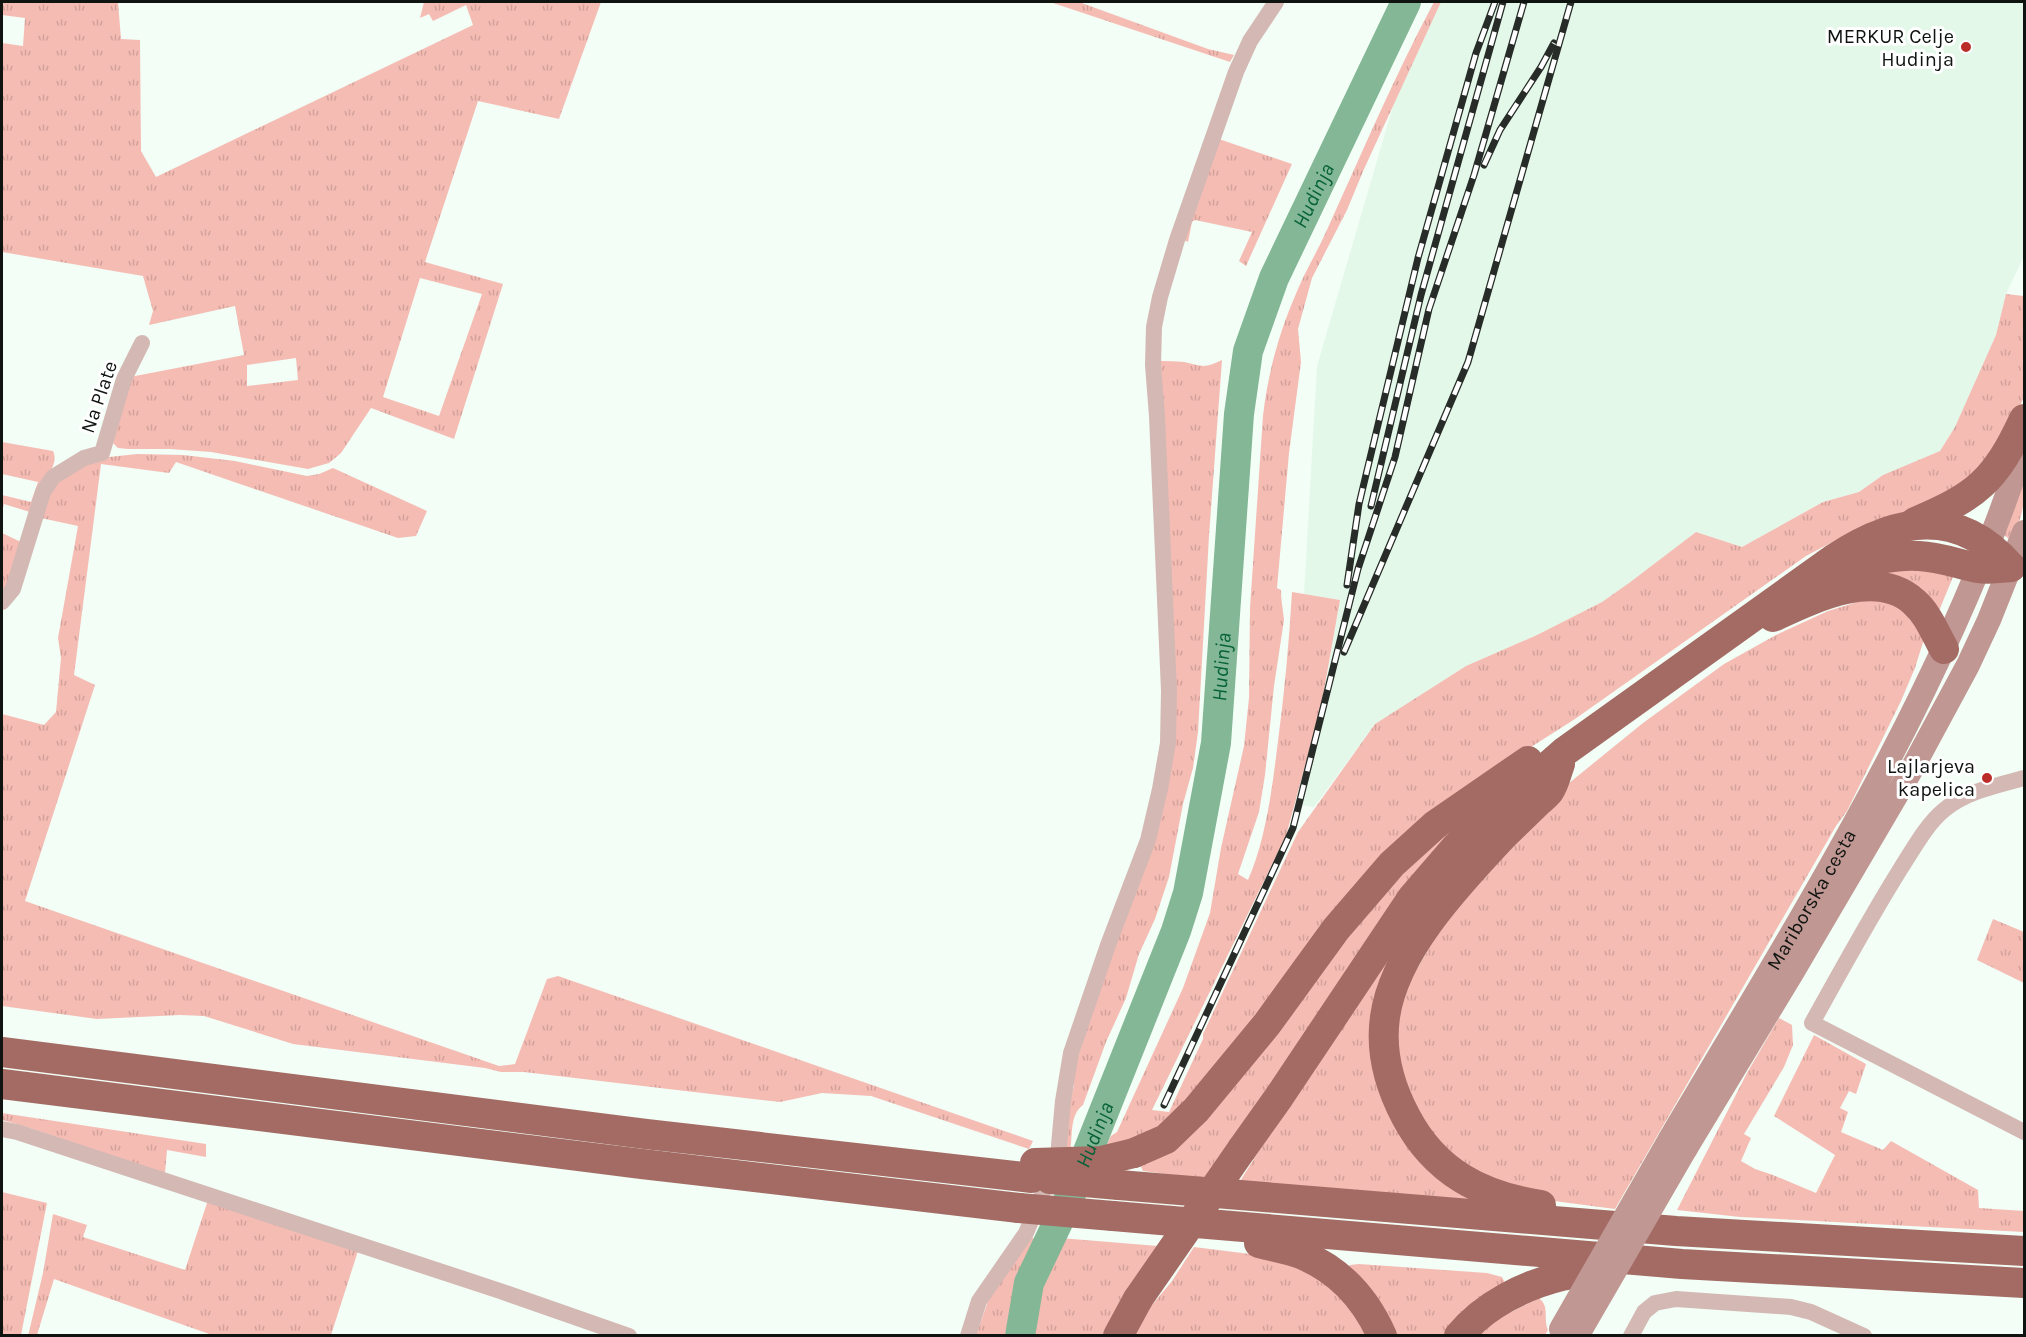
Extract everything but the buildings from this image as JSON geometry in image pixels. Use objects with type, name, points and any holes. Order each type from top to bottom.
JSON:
[{"type":"highway","points":[[1118,1335],[1138,1299],[1279,1097],[1412,898],[1456,847],[1564,752],[1858,543],[1945,510],[1977,490],[1996,471],[2025,419]]},
{"type":"highway","points":[[1902,527],[1932,525],[1952,527],[1973,535],[1984,557],[1995,569],[2011,567]]},
{"type":"highway","points":[[1810,576],[1893,556],[1945,559],[1984,557]]},
{"type":"highway","points":[[1713,644],[1799,605],[1840,591],[1871,586],[1885,587],[1900,592],[1913,601],[1926,616],[1944,649]]},
{"type":"highway","points":[[2,1053],[646,1134],[985,1172],[1033,1170],[1101,1161],[1134,1153],[1166,1139],[1196,1110],[1267,1024],[1336,929],[1392,864],[1435,825],[1560,739],[1590,733]]},
{"type":"highway","points":[[1564,752],[1550,790],[1463,879],[1408,955],[1392,990],[1385,1017],[1386,1066],[1396,1099],[1412,1128],[1435,1157],[1459,1178],[1489,1193],[1527,1203],[1596,1213],[1676,1231]]},
{"type":"highway","points":[[2,1084],[642,1164],[1019,1208],[1682,1264],[2025,1283]]},
{"type":"highway","points":[[1033,1170],[1119,1185],[1676,1231],[2025,1251]]},
{"type":"highway","points":[[1220,1226],[1248,1240],[1303,1255],[1329,1268],[1355,1290],[1372,1313],[1382,1335]]},
{"type":"highway","points":[[1459,1335],[1491,1307],[1523,1289],[1545,1281],[1565,1275],[1632,1266],[1682,1264]]},
{"type":"main road","name":"Mariborska cesta","points":[[1678,1144],[1779,953],[1891,758],[1944,649],[1984,557],[2025,445]]},
{"type":"main road","name":"Mariborska cesta","points":[[1565,1333],[1678,1144],[1792,973],[1913,767],[1968,664],[2025,532]]},
{"type":"street","points":[[968,1335],[979,1301],[1026,1233],[1058,1156],[1063,1101],[1071,1053],[1108,945],[1148,840],[1160,789],[1168,742],[1169,691],[1153,365],[1154,327],[1160,297],[1178,240],[1236,72],[1250,41],[1276,2]]},
{"type":"street","name":"Na Plate","points":[[2,602],[13,589],[43,492],[52,477],[84,458],[102,453],[124,379],[142,343]]},
{"type":"street","points":[[2025,778],[1960,800],[1944,810],[1924,831],[1876,908],[1812,1023],[2025,1132]]},
{"type":"street","points":[[2,1129],[17,1132],[629,1335]]},
{"type":"street","points":[[1635,1328],[1644,1312],[1655,1303],[1676,1299],[1791,1307],[1811,1312],[1864,1335]]},
{"type":"shaded area","points":[[1441,2],[2024,2],[2024,256],[2006,294],[1996,335],[1979,376],[1955,427],[1940,451],[1883,475],[1859,492],[1823,502],[1742,547],[1696,532],[1602,602],[1537,635],[1466,666],[1375,724],[1314,807],[1295,804],[1325,687],[1340,600],[1304,594],[1317,366],[1395,99]]},
{"type":"green space","points":[[2,2],[118,2],[121,39],[140,40],[141,151],[156,177],[473,25],[466,5],[433,21],[429,14],[420,18],[424,2],[601,2],[559,119],[478,101],[425,262],[503,284],[454,439],[371,408],[341,453],[329,463],[308,469],[211,452],[118,448],[113,443],[130,377],[244,355],[235,306],[149,325],[153,311],[143,276],[2,252],[2,43],[23,46],[25,18],[2,15]],"holes":[[[420,278],[482,294],[439,416],[383,397]],[[296,358],[298,380],[247,386],[247,365]]]},
{"type":"green space","points":[[1050,2],[1079,2],[1208,49],[1234,55],[1230,62]]},
{"type":"green space","points":[[1434,2],[1441,2],[1347,210],[1312,278],[1298,329],[1301,362],[1289,453],[1277,588],[1281,590],[1284,620],[1259,812],[1238,874],[1248,880],[1259,849],[1273,781],[1288,651],[1292,592],[1340,600],[1321,707],[1286,836],[1152,1110],[1169,1112],[1298,832],[1375,724],[1466,666],[1537,635],[1602,602],[1696,532],[1742,547],[1823,502],[1859,492],[1883,475],[1940,451],[1955,427],[1996,335],[2006,294],[2024,296],[2024,397],[2006,437],[1949,500],[1855,530],[1806,556],[1575,719],[1487,775],[1166,1128],[1105,1148],[1111,1136],[1117,1132],[1183,988],[1210,913],[1221,848],[1244,746],[1249,698],[1250,608],[1263,416],[1276,351],[1301,282],[1391,87]]},
{"type":"green space","points":[[1216,138],[1292,164],[1246,266],[1239,261],[1252,232],[1195,220],[1192,222],[1188,242],[1182,239]]},
{"type":"green space","points":[[1222,360],[1198,732],[1193,768],[1183,804],[1169,877],[1155,919],[1139,954],[1126,998],[1106,1042],[1083,1105],[1075,1114],[1070,1153],[1062,1152],[1074,1086],[1073,1072],[1165,787],[1159,361],[1184,362],[1203,366]]},
{"type":"green space","points":[[2,442],[53,451],[55,460],[40,488],[33,513],[4,504],[2,512],[2,495],[31,502],[38,482],[2,474]]},
{"type":"green space","points":[[137,454],[183,455],[235,461],[307,476],[333,468],[427,511],[416,536],[398,538],[176,462],[169,473],[101,464],[74,675],[95,685],[25,901],[499,1066],[515,1064],[547,979],[558,976],[1033,1141],[1029,1149],[871,1096],[822,1093],[780,1102],[524,1072],[501,1072],[485,1068],[293,1044],[204,1016],[97,1019],[2,1006],[2,714],[44,725],[56,712],[61,658],[58,638],[78,526],[41,518],[56,479],[100,458]]},
{"type":"green space","points":[[2024,481],[2022,511],[2018,524],[2009,539],[2004,535]]},
{"type":"green space","points":[[2,533],[23,543],[2,596]]},
{"type":"green space","points":[[1917,567],[1953,577],[1936,618],[1878,581],[1888,569]]},
{"type":"green space","points":[[1864,600],[1898,603],[1924,639],[1915,668],[1847,811],[1836,826],[1615,1209],[1554,1201],[1464,1171],[1420,1124],[1393,1042],[1402,995],[1444,922],[1558,792],[1643,723],[1724,664],[1776,635],[1828,611]]},
{"type":"green space","points":[[1449,835],[1205,1179],[1143,1171],[1141,1167],[1144,1163],[1341,941],[1438,836]]},
{"type":"green space","points":[[1993,919],[2024,932],[2024,983],[1977,960]]},
{"type":"green space","points":[[1391,953],[1377,1043],[1469,1199],[1239,1183],[1260,1149]]},
{"type":"green space","points":[[1779,1018],[1792,1025],[1793,1045],[1784,1067],[1744,1134],[1751,1138],[1741,1161],[1755,1169],[1816,1193],[1835,1155],[1774,1116],[1814,1035],[1866,1064],[1856,1094],[1849,1091],[1840,1108],[1848,1112],[1841,1132],[1883,1150],[1891,1141],[1978,1190],[1979,1208],[2024,1211],[2024,1232],[1740,1217],[1677,1210],[1747,1073]]},
{"type":"green space","points":[[2,1113],[206,1144],[206,1157],[167,1150],[165,1173],[124,1162],[43,1132],[2,1120]]},
{"type":"green space","points":[[2,1192],[47,1203],[21,1335],[2,1335]]},
{"type":"green space","points":[[208,1200],[358,1251],[331,1335],[212,1335],[54,1279],[37,1335],[28,1336],[43,1273],[53,1214],[87,1225],[83,1237],[185,1270]]},
{"type":"green space","points":[[1028,1237],[1038,1239],[1015,1295],[1005,1335],[976,1336],[988,1301]]},
{"type":"green space","points":[[1060,1238],[1158,1246],[1108,1335],[1029,1336],[1037,1287]]},
{"type":"green space","points":[[1194,1247],[1258,1255],[1324,1276],[1371,1336],[1133,1336],[1143,1316],[1172,1281]]},
{"type":"green space","points":[[1359,1264],[1487,1273],[1502,1277],[1505,1283],[1450,1335],[1390,1335],[1346,1268]]},
{"type":"green space","points":[[1539,1298],[1545,1309],[1548,1330],[1545,1335],[1477,1336],[1493,1321]]},
{"type":"waterway","name":"Hudinja","points":[[1020,1336],[1029,1283],[1069,1199],[1176,931],[1188,893],[1216,743],[1239,414],[1248,351],[1274,278],[1406,2]]},
{"type":"railway","points":[[1347,585],[1359,504],[1418,258],[1476,53],[1495,2]]},
{"type":"railway","points":[[1371,506],[1421,295],[1503,2]]},
{"type":"railway","points":[[1164,1105],[1293,828],[1358,569],[1395,457],[1429,309],[1474,175],[1524,2]]},
{"type":"railway","points":[[1344,652],[1468,362],[1571,2]]},
{"type":"railway","points":[[1484,165],[1500,130],[1554,43]]},
{"type":"place","name":"MERKUR Celje Hudinja","points":[[1966,47]]},
{"type":"place","name":"Lajlarjeva kapelica","points":[[1987,778]]}]
